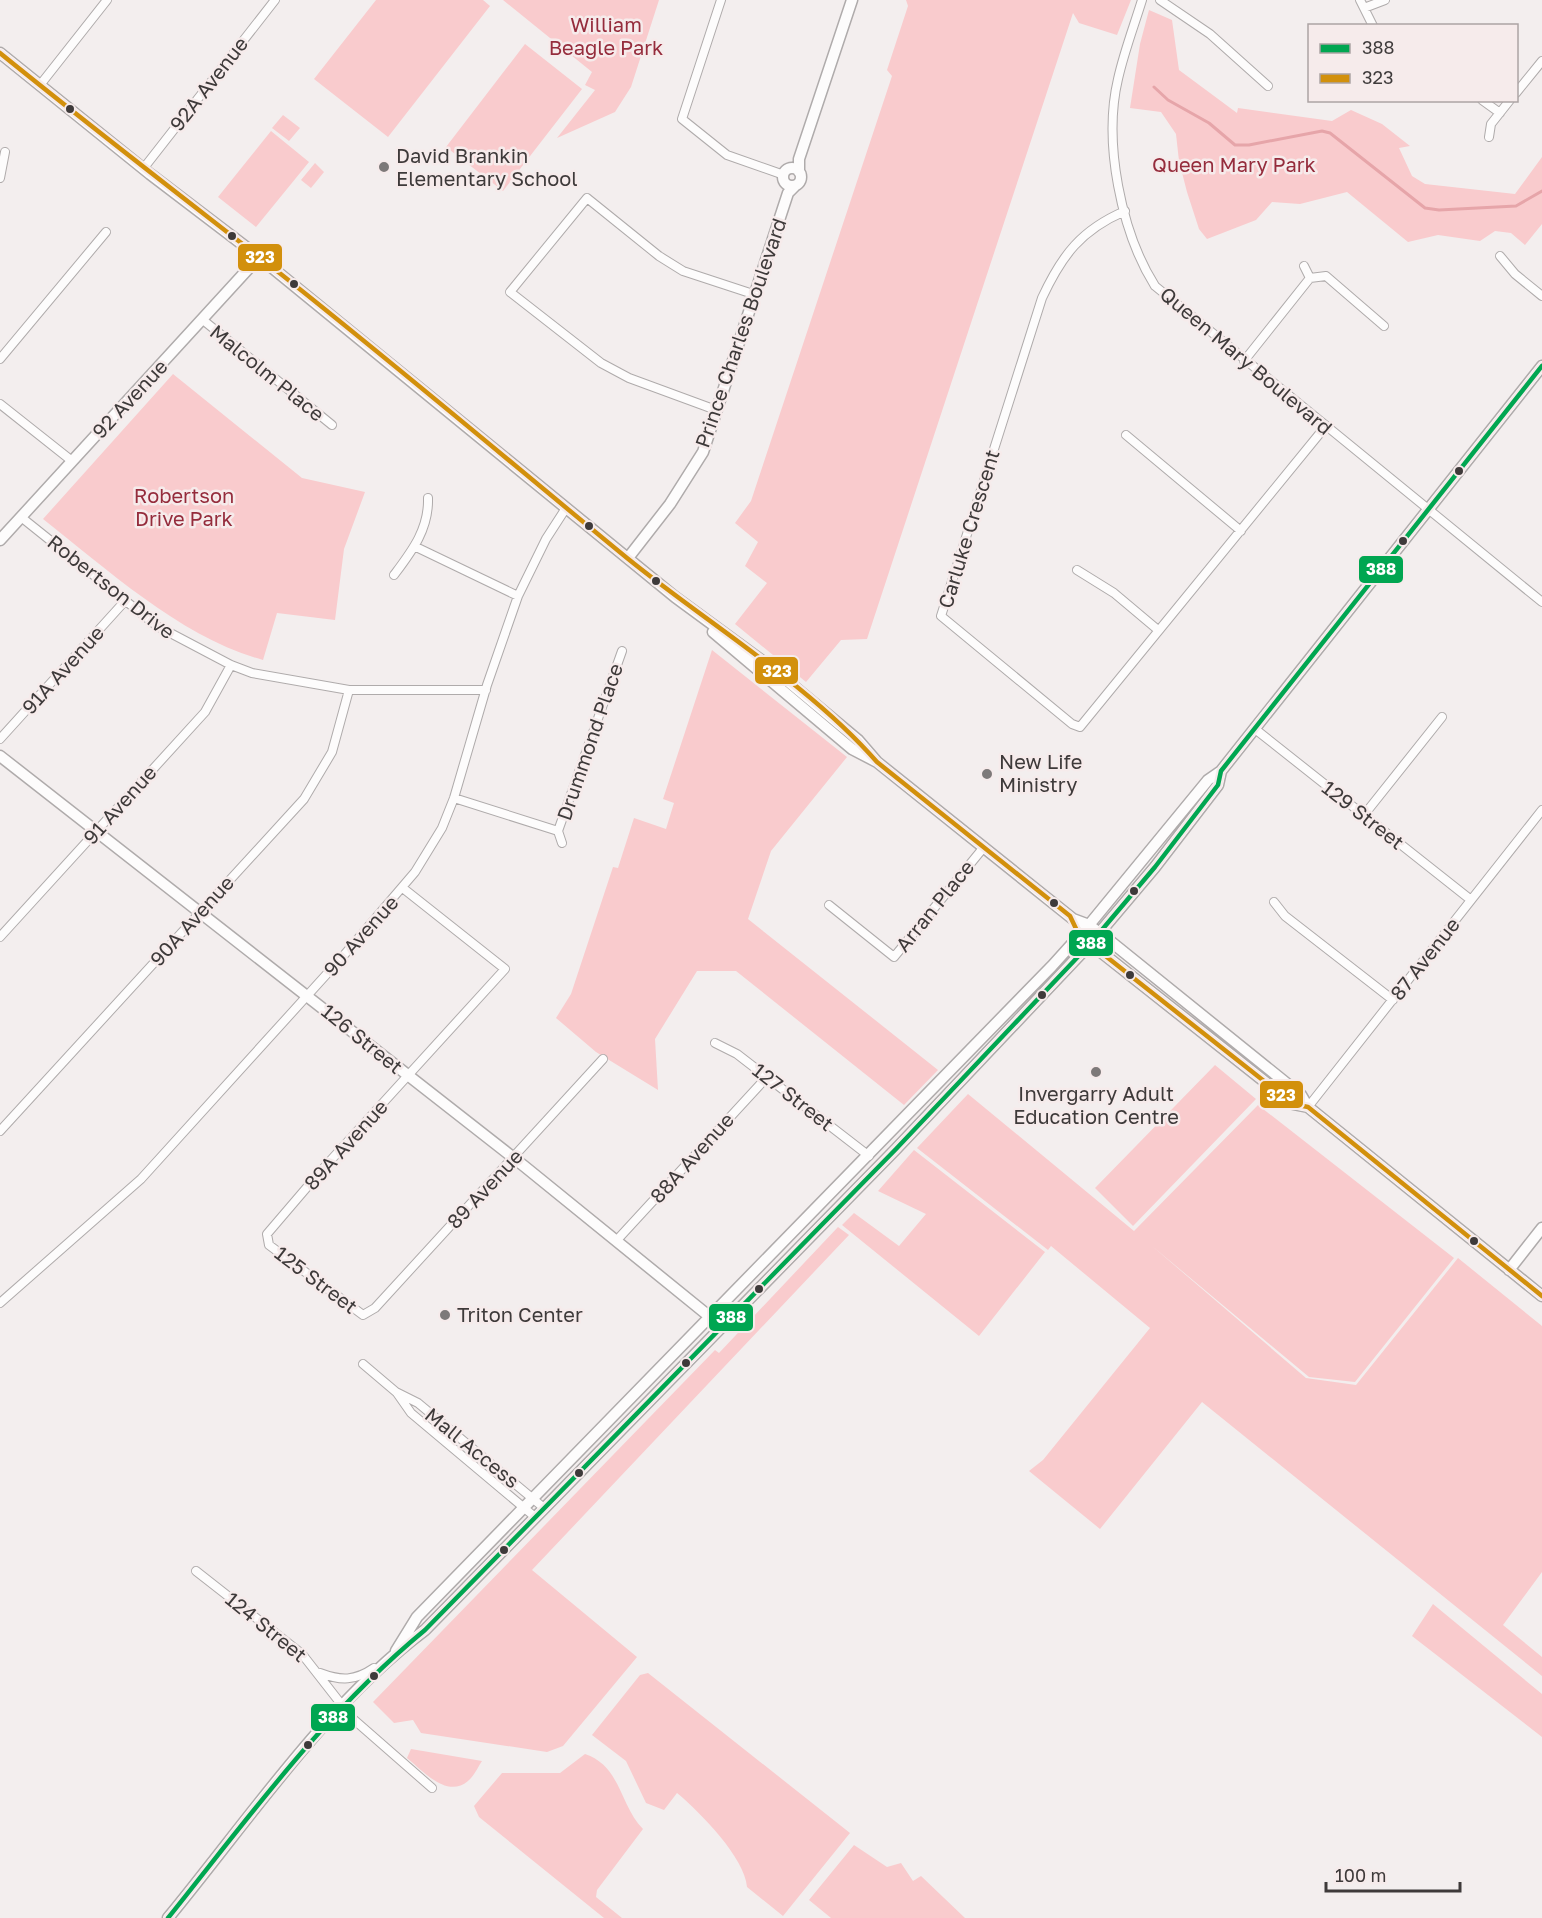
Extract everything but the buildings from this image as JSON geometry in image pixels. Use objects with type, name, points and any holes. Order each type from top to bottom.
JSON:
[{"type":"main road","name":"Prince Charles Boulevard","points":[[628,558],[679,491],[703,452],[753,294],[852,0]]},
{"type":"main road","points":[[0,53],[143,169],[259,257],[675,597],[812,701],[858,740],[877,762],[1073,919],[1089,925],[1301,1095],[1308,1107],[1542,1296]]},
{"type":"main road","name":"92 Avenue","points":[[0,540],[259,257]]},
{"type":"main road","points":[[396,1651],[417,1617],[869,1156],[1089,925],[1208,780],[1221,771],[1542,366]]},
{"type":"main road","name":"126 Street","points":[[0,756],[95,832],[307,994],[617,1240],[721,1326]]},
{"type":"main road","points":[[168,1918],[341,1706],[396,1651],[425,1630],[896,1149],[1100,934],[1218,785],[1221,771]]},
{"type":"main road","points":[[1073,919],[1079,936],[1293,1104],[1308,1107]]},
{"type":"main road","points":[[1509,1270],[1542,1228]]},
{"type":"street","points":[[40,85],[107,0]]},
{"type":"street","name":"92A Avenue","points":[[143,169],[275,0]]},
{"type":"street","points":[[721,0],[682,118],[727,155],[791,180]]},
{"type":"street","name":"Queen Mary Boulevard","points":[[1142,0],[1118,80],[1113,111],[1116,168],[1125,211],[1138,257],[1155,286],[1244,361],[1542,602]]},
{"type":"street","points":[[1160,0],[1210,34],[1268,86]]},
{"type":"street","points":[[1372,24],[1362,4],[1385,0]]},
{"type":"street","points":[[1518,91],[1542,61]]},
{"type":"street","points":[[1485,102],[1500,113]]},
{"type":"street","points":[[1489,137],[1491,124],[1508,102]]},
{"type":"street","points":[[0,178],[5,152]]},
{"type":"street","points":[[716,410],[629,378],[601,363],[510,292],[587,198],[659,256],[683,271],[753,294]]},
{"type":"street","name":"Carluke Crescent","points":[[1125,211],[1104,220],[1075,243],[1058,265],[1042,298],[941,616],[1072,724],[1080,727],[1325,427]]},
{"type":"street","points":[[0,359],[105,232]]},
{"type":"street","points":[[1500,256],[1515,274],[1542,296]]},
{"type":"street","points":[[1304,266],[1310,278]]},
{"type":"street","points":[[1244,361],[1310,278],[1326,276],[1384,326]]},
{"type":"street","name":"Malcolm Place","points":[[203,320],[332,426]]},
{"type":"street","points":[[0,404],[72,462]]},
{"type":"street","points":[[1126,435],[1241,531]]},
{"type":"street","points":[[394,575],[416,547],[428,514],[428,498]]},
{"type":"street","name":"90 Avenue","points":[[0,1303],[141,1179],[404,889],[442,828],[454,798],[486,690],[518,596],[546,539],[566,508]]},
{"type":"street","name":"Robertson Drive","points":[[21,517],[125,602],[176,638],[231,666],[252,673],[349,690],[486,690]]},
{"type":"street","points":[[416,547],[518,596]]},
{"type":"street","points":[[1077,570],[1114,593],[1158,630]]},
{"type":"street","name":"91A Avenue","points":[[0,739],[125,602]]},
{"type":"street","name":"Drummond Place","points":[[454,798],[558,831],[622,651]]},
{"type":"street","name":"91 Avenue","points":[[0,937],[205,712],[231,666]]},
{"type":"street","name":"90A Avenue","points":[[0,1131],[304,798],[316,781],[339,733],[349,690]]},
{"type":"street","points":[[1364,815],[1442,717]]},
{"type":"street","name":"129 Street","points":[[1255,729],[1471,900]]},
{"type":"street","name":"87 Avenue","points":[[1308,1107],[1542,810]]},
{"type":"street","points":[[558,831],[562,843]]},
{"type":"street","name":"Arran Place","points":[[829,905],[894,957],[984,847]]},
{"type":"street","name":"89A Avenue","points":[[268,1245],[267,1234],[320,1172],[505,969],[404,889]]},
{"type":"street","points":[[1274,902],[1285,916],[1393,1000]]},
{"type":"street","name":"127 Street","points":[[715,1043],[737,1054],[869,1156]]},
{"type":"street","name":"89 Avenue","points":[[363,1315],[375,1308],[603,1059]]},
{"type":"street","name":"88A Avenue","points":[[617,1240],[767,1077]]},
{"type":"street","name":"125 Street","points":[[268,1245],[363,1315]]},
{"type":"street","name":"Mall Access","points":[[363,1364],[396,1392],[418,1403],[544,1508]]},
{"type":"street","name":"Mall Access","points":[[396,1392],[411,1413],[535,1517]]},
{"type":"street","name":"124 Street","points":[[196,1571],[302,1654],[320,1673],[341,1706],[432,1788]]},
{"type":"street","points":[[320,1673],[341,1679],[359,1678],[387,1660]]},
{"type":"green space","points":[[376,0],[483,0],[490,6],[388,137],[314,79]]},
{"type":"green space","name":"William Beagle Park","points":[[503,0],[659,0],[631,87],[615,112],[557,138],[595,90],[585,85],[592,72]]},
{"type":"green space","points":[[906,0],[1131,0],[1117,35],[1079,23],[1073,13],[867,639],[841,640],[806,682],[735,624],[767,583],[745,566],[758,542],[735,523],[751,501],[892,76],[887,70],[908,6]]},
{"type":"green space","name":"Queen Mary Park","points":[[1149,10],[1172,20],[1179,70],[1237,113],[1238,108],[1332,121],[1351,110],[1382,124],[1410,146],[1399,148],[1412,176],[1425,184],[1515,194],[1542,157],[1542,224],[1525,245],[1511,233],[1495,231],[1480,241],[1438,235],[1408,242],[1347,192],[1300,204],[1272,202],[1256,220],[1207,239],[1199,229],[1187,192],[1179,161],[1176,134],[1161,112],[1130,108],[1140,44]]},
{"type":"green space","points":[[525,44],[582,89],[503,191],[446,147]]},
{"type":"green space","points":[[283,115],[300,128],[289,141],[272,128]]},
{"type":"green space","points":[[271,131],[309,162],[256,227],[218,197]]},
{"type":"green space","points":[[315,163],[324,172],[311,188],[301,180]]},
{"type":"green space","name":"Robertson Drive Park","points":[[173,374],[302,478],[365,492],[344,549],[335,620],[277,613],[263,660],[233,650],[175,619],[120,580],[43,519]]},
{"type":"green space","points":[[712,650],[847,757],[771,851],[748,919],[938,1070],[904,1105],[736,971],[697,971],[655,1039],[658,1090],[596,1052],[556,1018],[571,994],[613,867],[618,868],[634,818],[666,829],[674,803],[663,799]]},
{"type":"green space","points":[[1215,1065],[1256,1099],[1133,1226],[1095,1188]]},
{"type":"green space","points":[[968,1094],[1134,1231],[1258,1105],[1454,1258],[1355,1382],[1309,1377],[1152,1246],[1306,1378],[1356,1385],[1458,1258],[1542,1326],[1542,1572],[1503,1625],[1542,1657],[1542,1676],[1202,1402],[1100,1529],[1029,1471],[1043,1460],[1150,1328],[1051,1246],[1048,1250],[917,1148]]},
{"type":"green space","points":[[914,1150],[1045,1252],[979,1336],[842,1225],[854,1213],[899,1246],[926,1214],[878,1191]]},
{"type":"green space","points":[[838,1227],[849,1235],[532,1570],[637,1657],[563,1746],[547,1752],[421,1733],[413,1720],[394,1723],[373,1702],[715,1350],[719,1353]]},
{"type":"green space","points":[[1433,1604],[1542,1694],[1542,1737],[1412,1636]]},
{"type":"green space","points":[[648,1673],[850,1833],[783,1916],[747,1887],[744,1875],[730,1850],[709,1823],[687,1801],[677,1793],[664,1810],[646,1803],[626,1761],[592,1735],[640,1675]]},
{"type":"green space","points":[[411,1749],[482,1761],[468,1781],[460,1786],[452,1787],[428,1776],[407,1758]]},
{"type":"green space","points":[[585,1754],[597,1760],[613,1777],[635,1820],[643,1829],[597,1890],[596,1897],[622,1918],[604,1918],[479,1817],[474,1806],[502,1773],[560,1773]]},
{"type":"green space","points":[[854,1845],[887,1867],[901,1863],[913,1881],[921,1876],[965,1918],[831,1918],[809,1900]]},
{"type":"waterway","points":[[1154,87],[1168,100],[1209,123],[1235,145],[1249,145],[1322,131],[1330,133],[1425,208],[1439,210],[1516,206],[1542,191]]},
{"type":"transit line","name":"323","points":[[0,53],[351,330],[627,558],[790,681],[821,707],[877,762],[1070,916],[1079,935],[1293,1104],[1308,1107],[1542,1296]]},
{"type":"transit line","name":"388","points":[[168,1918],[258,1804],[354,1696],[425,1630],[896,1149],[1090,944],[1155,867],[1218,785],[1221,771],[1542,366]]},
{"type":"place","name":"David Brankin Elementary School","points":[[384,167]]},
{"type":"place","name":"New Life Ministry","points":[[987,774]]},
{"type":"place","name":"Invergarry Adult Education Centre","points":[[1096,1072]]},
{"type":"place","name":"Triton Center","points":[[445,1315]]}]
